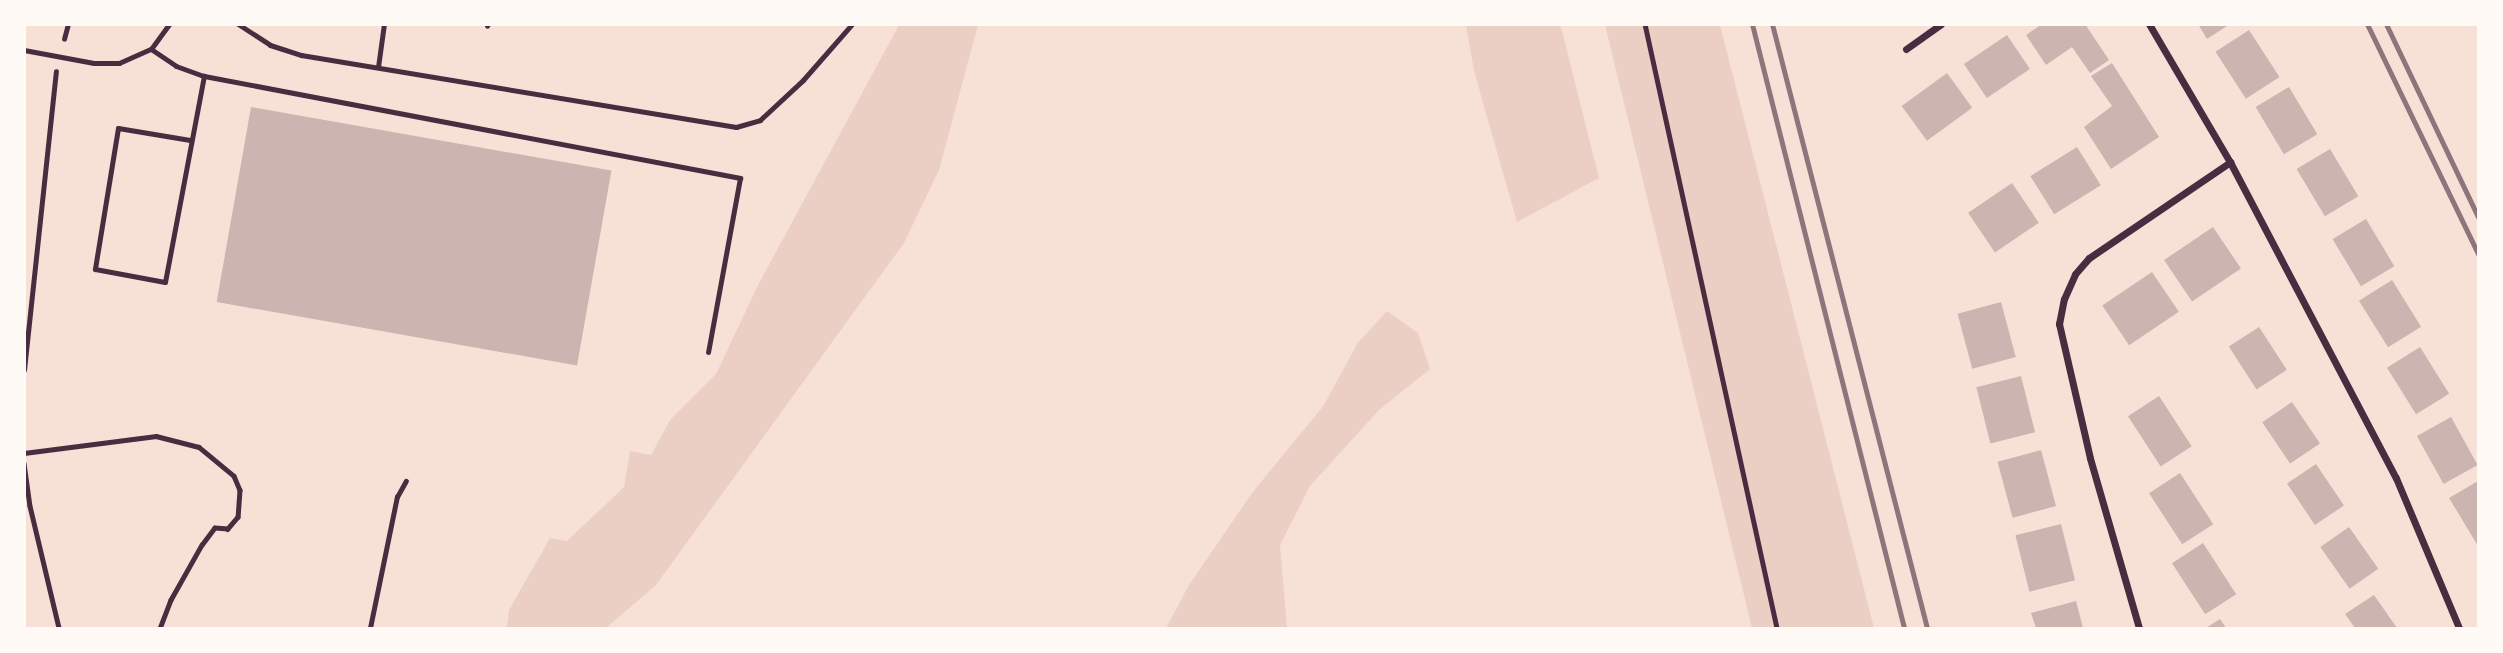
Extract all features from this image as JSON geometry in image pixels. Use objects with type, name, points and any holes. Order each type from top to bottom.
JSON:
[{"type":"street","points":[[1906,49],[1941,24]]},
{"type":"street","points":[[2149,24],[2230,162],[2396,478],[2459,628]]},
{"type":"street","points":[[2139,628],[2090,458],[2059,324],[2063,299],[2075,274],[2089,258],[2230,162]]},
{"type":"lane","points":[[24,50],[94,63],[119,63],[152,50],[169,24]]},
{"type":"lane","points":[[238,24],[270,45],[291,52],[736,127],[760,120],[803,80],[852,24]]},
{"type":"lane","points":[[378,67],[384,24]]},
{"type":"lane","points":[[152,50],[176,66],[204,76],[740,178],[708,352]]},
{"type":"lane","points":[[190,140],[118,128],[95,269],[165,282],[204,76]]},
{"type":"path","points":[[24,370],[52,93],[68,24]]},
{"type":"path","points":[[1645,24],[1777,628]]},
{"type":"path","points":[[24,453],[156,436],[199,447],[234,476],[240,490],[238,517],[229,529],[215,528],[202,545],[171,600],[160,628]]},
{"type":"path","points":[[24,463],[33,518],[60,628]]},
{"type":"path","points":[[370,628],[397,497],[406,481]]},
{"type":"shaded area","points":[[899,25],[978,25],[939,170],[904,243],[656,585],[606,628],[507,628],[509,610],[550,538],[567,541],[624,487],[630,451],[651,455],[670,420],[716,374],[758,285]]},
{"type":"shaded area","points":[[1466,25],[1560,25],[1562,31],[1599,178],[1517,222],[1474,71]]},
{"type":"shaded area","points":[[1605,25],[1720,25],[1874,628],[1752,628]]},
{"type":"shaded area","points":[[1387,311],[1418,333],[1430,369],[1379,410],[1310,486],[1280,545],[1287,628],[1166,628],[1189,585],[1252,493],[1324,405],[1357,344]]},
{"type":"building","points":[[2042,24],[2085,24],[2109,60],[2090,73],[2072,47],[2046,65],[2026,35]]},
{"type":"building","points":[[2198,24],[2230,24],[2207,39]]},
{"type":"building","points":[[2249,30],[2279,77],[2246,99],[2215,52]]},
{"type":"building","points":[[2007,35],[2030,69],[1987,98],[1964,64]]},
{"type":"building","points":[[2112,63],[2159,137],[2111,169],[2084,127],[2112,106],[2091,76]]},
{"type":"building","points":[[1947,73],[1972,108],[1927,141],[1902,106]]},
{"type":"building","points":[[2289,87],[2317,134],[2284,154],[2256,107]]},
{"type":"building","points":[[251,107],[611,171],[577,366],[217,302]]},
{"type":"building","points":[[2077,147],[2101,185],[2054,214],[2030,176]]},
{"type":"building","points":[[2330,149],[2358,196],[2325,216],[2297,169]]},
{"type":"building","points":[[2012,183],[2039,223],[1995,252],[1968,213]]},
{"type":"building","points":[[2366,219],[2394,266],[2361,286],[2333,239]]},
{"type":"building","points":[[2213,227],[2241,268],[2192,301],[2164,260]]},
{"type":"building","points":[[2152,272],[2179,312],[2129,345],[2102,306]]},
{"type":"building","points":[[2392,280],[2421,327],[2388,347],[2359,301]]},
{"type":"building","points":[[2001,302],[2016,357],[1972,369],[1958,314]]},
{"type":"building","points":[[2259,327],[2287,370],[2257,389],[2229,347]]},
{"type":"building","points":[[2420,347],[2449,394],[2416,414],[2387,368]]},
{"type":"building","points":[[2021,376],[2035,432],[1990,443],[1976,387]]},
{"type":"building","points":[[2159,396],[2192,446],[2161,466],[2128,416]]},
{"type":"building","points":[[2292,402],[2320,443],[2290,464],[2262,422]]},
{"type":"building","points":[[2451,417],[2478,465],[2444,484],[2417,436]]},
{"type":"building","points":[[2041,450],[2056,506],[2013,518],[1998,462]]},
{"type":"building","points":[[2316,464],[2344,505],[2315,525],[2287,484]]},
{"type":"building","points":[[2180,473],[2213,524],[2182,544],[2149,493]]},
{"type":"building","points":[[2478,481],[2478,546],[2449,498]]},
{"type":"building","points":[[2061,524],[2075,580],[2029,592],[2015,535]]},
{"type":"building","points":[[2349,527],[2378,569],[2350,589],[2320,547]]},
{"type":"building","points":[[2203,543],[2236,594],[2205,614],[2172,563]]},
{"type":"building","points":[[2374,595],[2397,628],[2355,628],[2345,614]]},
{"type":"building","points":[[2076,601],[2083,628],[2036,628],[2031,613]]},
{"type":"building","points":[[2220,619],[2226,628],[2206,628]]},
{"type":"railway","points":[[1752,24],[1904,628]]},
{"type":"railway","points":[[1772,24],[1927,628]]},
{"type":"railway","points":[[2367,24],[2478,254]]},
{"type":"railway","points":[[2386,24],[2478,217]]}]
